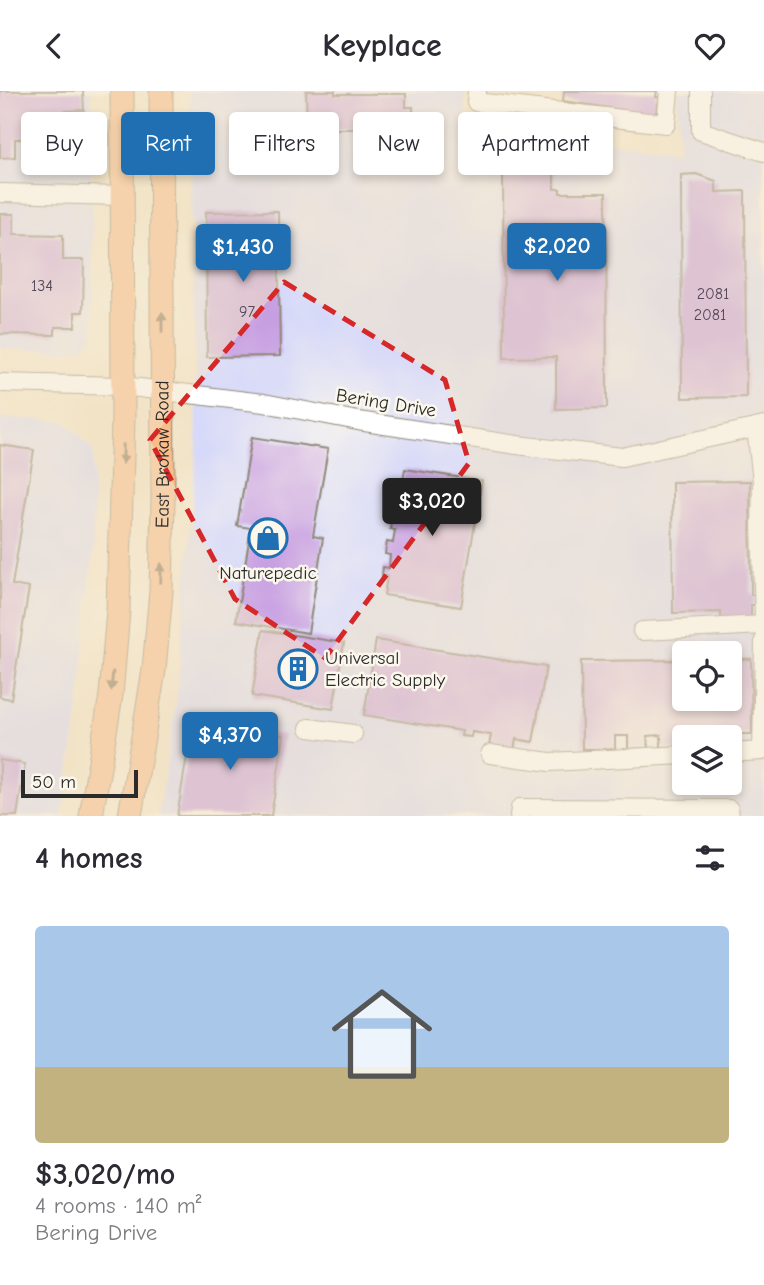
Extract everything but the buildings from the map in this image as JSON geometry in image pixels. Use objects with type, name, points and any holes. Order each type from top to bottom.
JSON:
[{"type":"main road","name":"East Brokaw Road","points":[[91,816],[111,695],[118,611],[123,386],[122,91]]},
{"type":"main road","name":"East Brokaw Road","points":[[130,816],[154,670],[159,607],[163,500],[161,91]]},
{"type":"street","points":[[477,91],[476,102],[666,124],[669,91]]},
{"type":"street","points":[[701,91],[701,131],[764,152]]},
{"type":"street","points":[[0,193],[122,196]]},
{"type":"street","name":"Bering Drive","points":[[0,383],[123,386],[264,403],[517,445],[622,457],[760,427]]},
{"type":"street","points":[[760,427],[764,618]]},
{"type":"street","points":[[642,631],[764,625]]},
{"type":"street","points":[[742,752],[762,751],[764,640]]},
{"type":"street","points":[[309,728],[354,734]]},
{"type":"street","points":[[490,754],[550,762],[672,756]]},
{"type":"street","points":[[519,816],[520,808],[729,809],[730,816]]},
{"type":"highlighted area","points":[[284,282],[445,380],[469,463],[325,658],[235,599],[150,440]]},
{"type":"shaded area","points":[[0,91],[91,91],[91,112],[21,112],[21,175],[92,175],[93,336],[83,347],[69,349],[0,349]]},
{"type":"shaded area","points":[[189,91],[465,91],[466,112],[458,112],[458,175],[613,175],[613,142],[679,151],[678,91],[764,91],[764,816],[158,816],[177,697],[197,447],[191,175],[215,175],[215,112],[189,112]]},
{"type":"shaded area","points":[[0,418],[64,421],[93,449],[93,550],[78,718],[62,816],[0,816]]},
{"type":"place","name":"Naturepedic","points":[[268,538]]},
{"type":"place","name":"Universal Electric Supply","points":[[298,669]]}]
